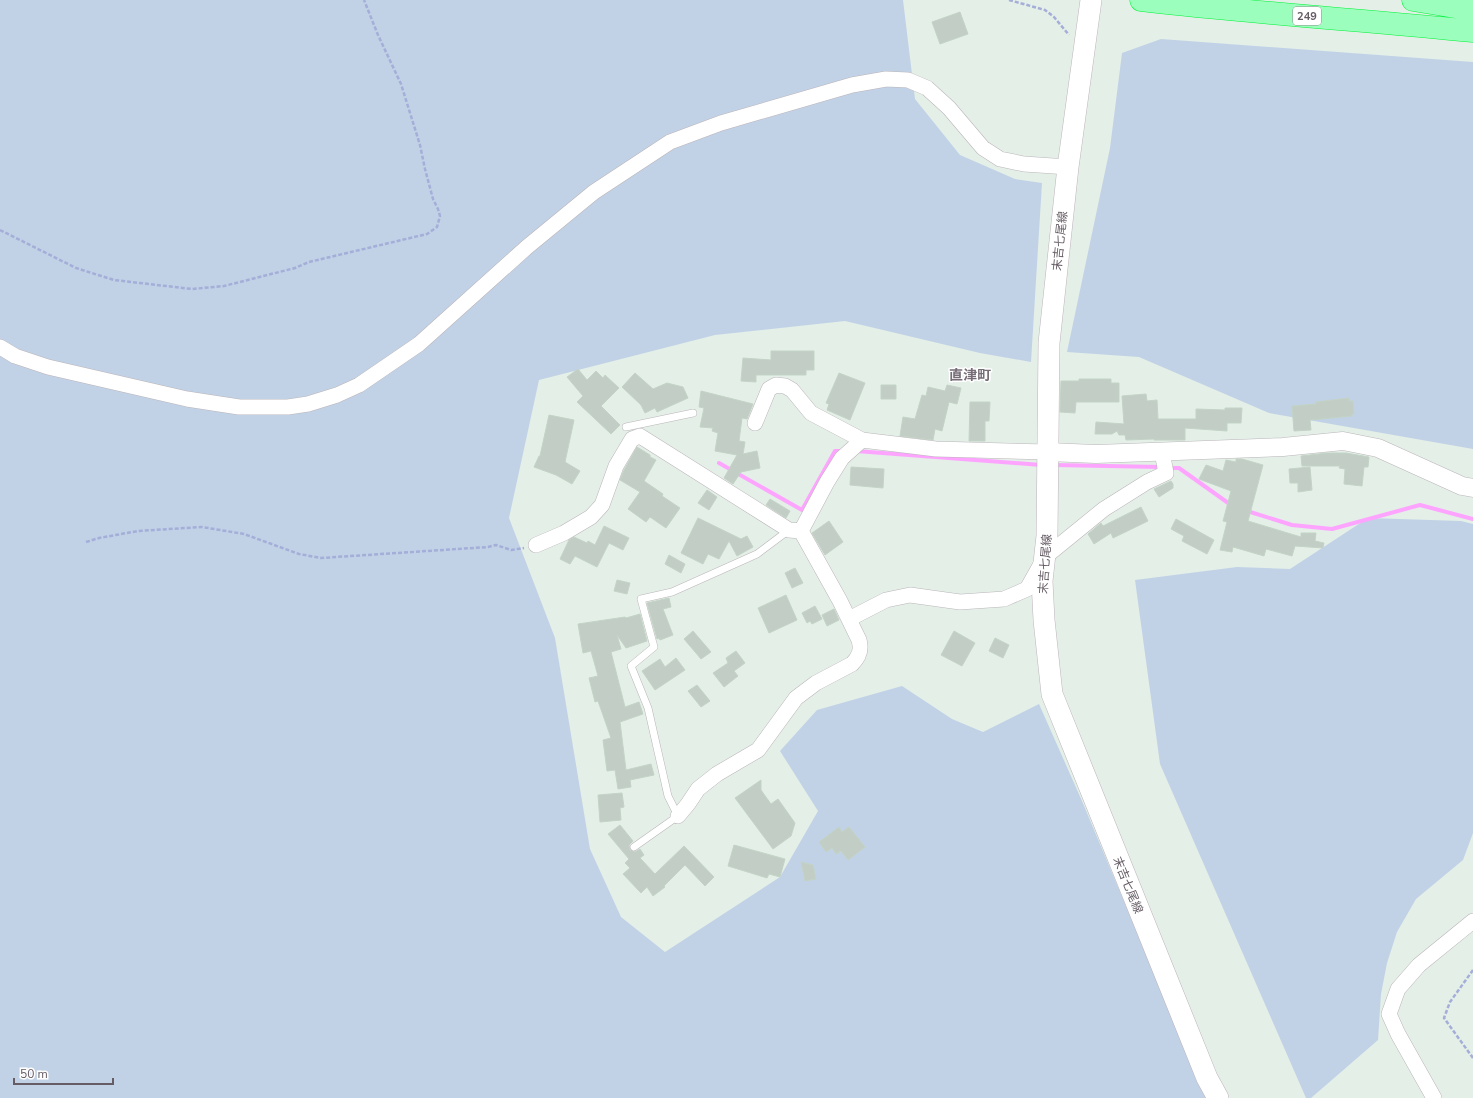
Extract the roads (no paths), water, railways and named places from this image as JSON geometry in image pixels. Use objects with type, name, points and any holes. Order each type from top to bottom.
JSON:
[{"type":"highway","name":"249","points":[[1142,0],[1254,12],[1390,22],[1473,31]]},
{"type":"highway","points":[[1413,0],[1473,10]]},
{"type":"main road","name":"末吉七尾線","points":[[1090,0],[1068,167],[1049,343],[1047,536],[1042,581],[1044,620],[1052,694],[1207,1078],[1218,1098]]},
{"type":"street","points":[[0,347],[15,356],[48,367],[187,399],[239,407],[288,407],[308,404],[338,395],[359,384],[419,344],[527,248],[594,192],[670,142],[721,123],[858,84],[886,79],[908,80],[927,88],[949,108],[983,148],[1000,159],[1024,164],[1068,167]]},
{"type":"street","points":[[755,423],[769,389],[776,385],[786,386],[792,390],[811,412],[862,440],[936,450],[1096,454],[1284,447],[1343,441],[1378,448],[1462,486],[1473,488]]},
{"type":"street","points":[[536,545],[564,533],[591,517],[602,505],[616,466],[632,439],[640,436],[795,531],[849,619],[860,645],[857,660],[816,683],[796,698],[758,750],[717,774],[698,789],[678,816]]},
{"type":"street","points":[[795,531],[842,458],[862,440]]},
{"type":"street","points":[[849,619],[886,600],[910,595],[960,602],[1004,599],[1027,589],[1045,557],[1104,508],[1147,482],[1166,473],[1162,452]]},
{"type":"street","points":[[1434,1098],[1398,1034],[1389,1014],[1398,989],[1419,965],[1473,921]]},
{"type":"lane","points":[[640,436],[626,427],[693,413]]},
{"type":"lane","points":[[634,847],[678,816],[668,796],[648,708],[631,666],[654,647],[641,599],[672,592],[758,554],[795,531]]},
{"type":"waterway","points":[[719,463],[802,510],[835,451],[843,451]]},
{"type":"waterway","points":[[856,451],[1041,465]]},
{"type":"waterway","points":[[1054,465],[1161,467]]},
{"type":"waterway","points":[[1168,468],[1179,468],[1231,505]]},
{"type":"waterway","points":[[1247,511],[1292,525],[1332,529],[1420,505],[1473,519]]},
{"type":"district","name":"直津町","points":[[970,375]]}]
